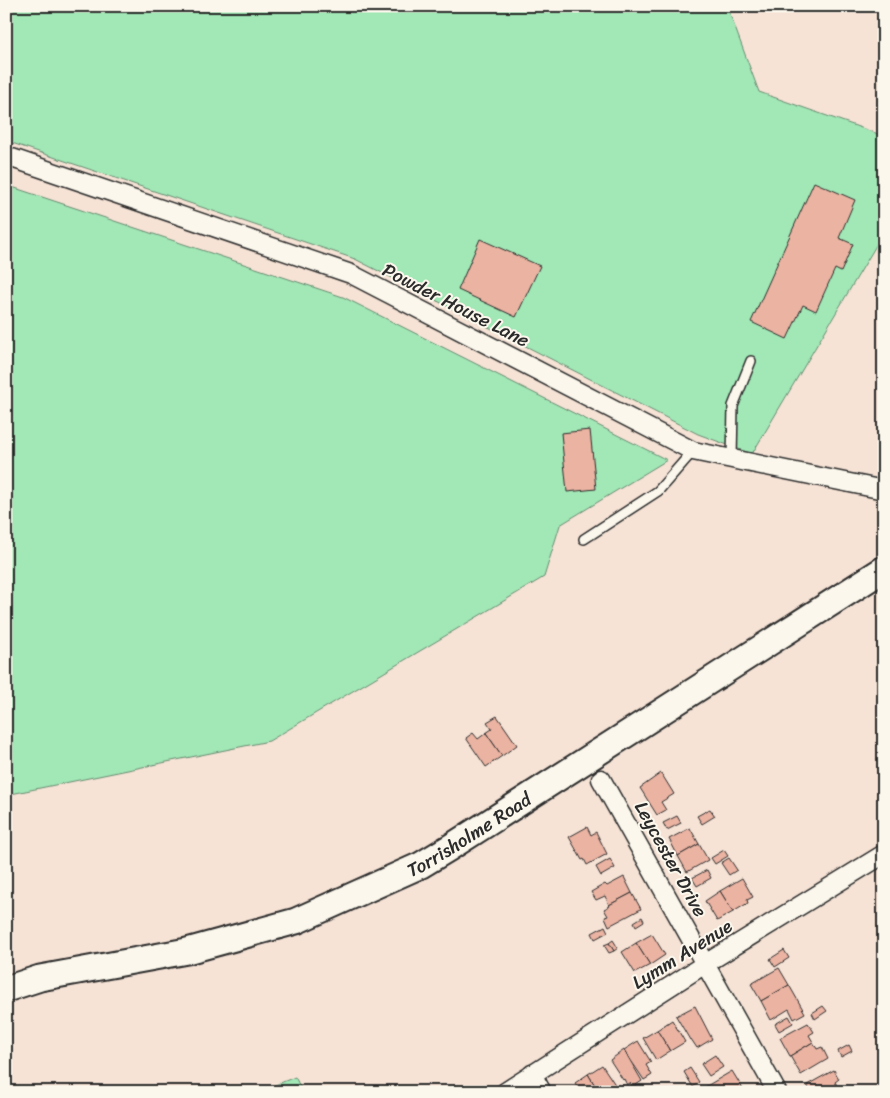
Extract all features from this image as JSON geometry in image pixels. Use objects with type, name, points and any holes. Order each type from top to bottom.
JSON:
[{"type":"main road","name":"Torrisholme Road","points":[[6,989],[40,978],[187,950],[296,921],[421,864],[458,843],[884,568]]},
{"type":"street","name":"Powder House Lane","points":[[6,156],[351,274],[693,450],[884,490]]},
{"type":"street","name":"Leycester Drive","points":[[601,779],[776,1092]]},
{"type":"street","name":"Lymm Avenue","points":[[505,1092],[705,964],[882,861]]},
{"type":"street","points":[[532,1074],[542,1092]]},
{"type":"lane","points":[[732,459],[733,406],[751,361]]},
{"type":"lane","points":[[584,539],[658,491],[693,450]]},
{"type":"green space","points":[[6,6],[727,6],[759,92],[884,136],[884,232],[752,454],[698,434],[355,259],[6,141]]},
{"type":"green space","points":[[6,185],[343,297],[667,460],[560,525],[544,577],[269,741],[6,795]]},
{"type":"green space","points":[[295,1077],[303,1092],[258,1092]]},
{"type":"building","points":[[814,182],[855,200],[839,238],[853,244],[841,272],[835,269],[816,311],[803,305],[787,339],[751,322]]},
{"type":"building","points":[[480,239],[540,266],[516,317],[458,290]]},
{"type":"building","points":[[590,430],[596,489],[567,492],[561,433]]},
{"type":"building","points":[[497,716],[517,745],[502,756],[486,733],[492,729],[487,722]]},
{"type":"building","points":[[473,733],[478,739],[486,733],[502,756],[486,767],[466,738]]},
{"type":"building","points":[[661,773],[674,794],[661,802],[666,810],[657,815],[640,788]]},
{"type":"building","points":[[710,809],[715,816],[702,824],[697,816]]},
{"type":"building","points":[[677,816],[681,823],[667,830],[663,823]]},
{"type":"building","points":[[587,827],[591,835],[596,832],[607,854],[587,865],[584,859],[582,860],[569,837]]},
{"type":"building","points":[[690,828],[699,844],[678,856],[669,839]]},
{"type":"building","points":[[699,844],[708,860],[687,872],[678,856]]},
{"type":"building","points":[[724,850],[728,856],[715,864],[711,858]]},
{"type":"building","points":[[729,858],[737,870],[729,875],[721,863]]},
{"type":"building","points":[[610,859],[615,868],[601,876],[596,867]]},
{"type":"building","points":[[707,870],[711,878],[697,886],[692,878]]},
{"type":"building","points":[[624,877],[632,893],[609,905],[605,896],[596,900],[591,892],[605,884],[607,886]]},
{"type":"building","points":[[742,878],[753,897],[747,900],[748,903],[733,912],[720,891]]},
{"type":"building","points":[[720,891],[733,912],[717,921],[705,901]]},
{"type":"building","points":[[632,893],[641,909],[609,926],[605,917],[608,916],[604,909]]},
{"type":"building","points":[[642,917],[644,921],[636,926],[634,922]]},
{"type":"building","points":[[605,926],[608,932],[595,939],[592,933]]},
{"type":"building","points":[[652,934],[665,955],[650,965],[636,943]]},
{"type":"building","points":[[613,940],[618,948],[614,951],[609,943]]},
{"type":"building","points":[[609,943],[614,951],[609,953],[604,945]]},
{"type":"building","points":[[636,943],[650,965],[635,973],[622,952]]},
{"type":"building","points":[[784,950],[789,958],[775,967],[770,959]]},
{"type":"building","points":[[779,968],[789,985],[761,1001],[751,984]]},
{"type":"building","points":[[789,985],[805,1013],[794,1019],[789,1009],[771,1020],[761,1001]]},
{"type":"building","points":[[695,1006],[712,1039],[697,1048],[676,1016]]},
{"type":"building","points":[[823,1006],[827,1011],[815,1019],[812,1013]]},
{"type":"building","points":[[789,1016],[793,1023],[779,1031],[775,1024]]},
{"type":"building","points":[[672,1020],[685,1042],[670,1051],[657,1030]]},
{"type":"building","points":[[808,1023],[814,1032],[809,1035],[813,1042],[790,1056],[780,1038]]},
{"type":"building","points":[[657,1030],[670,1051],[656,1060],[643,1038]]},
{"type":"building","points":[[638,1041],[651,1062],[646,1065],[652,1075],[644,1080],[624,1050]]},
{"type":"building","points":[[813,1042],[817,1049],[822,1047],[828,1059],[801,1075],[790,1056]]},
{"type":"building","points":[[849,1045],[852,1051],[841,1057],[838,1051]]},
{"type":"building","points":[[624,1050],[642,1081],[633,1087],[630,1083],[627,1085],[610,1060]]},
{"type":"building","points":[[715,1055],[723,1067],[709,1076],[701,1064]]},
{"type":"building","points":[[602,1065],[620,1092],[605,1092],[604,1090],[599,1092],[588,1074]]},
{"type":"building","points":[[690,1068],[699,1082],[693,1087],[684,1072]]},
{"type":"building","points":[[834,1070],[839,1079],[835,1082],[839,1089],[834,1092],[811,1092],[807,1085]]},
{"type":"building","points":[[732,1071],[743,1089],[737,1092],[707,1092],[705,1087]]},
{"type":"building","points":[[588,1074],[599,1092],[581,1092],[575,1083]]}]
